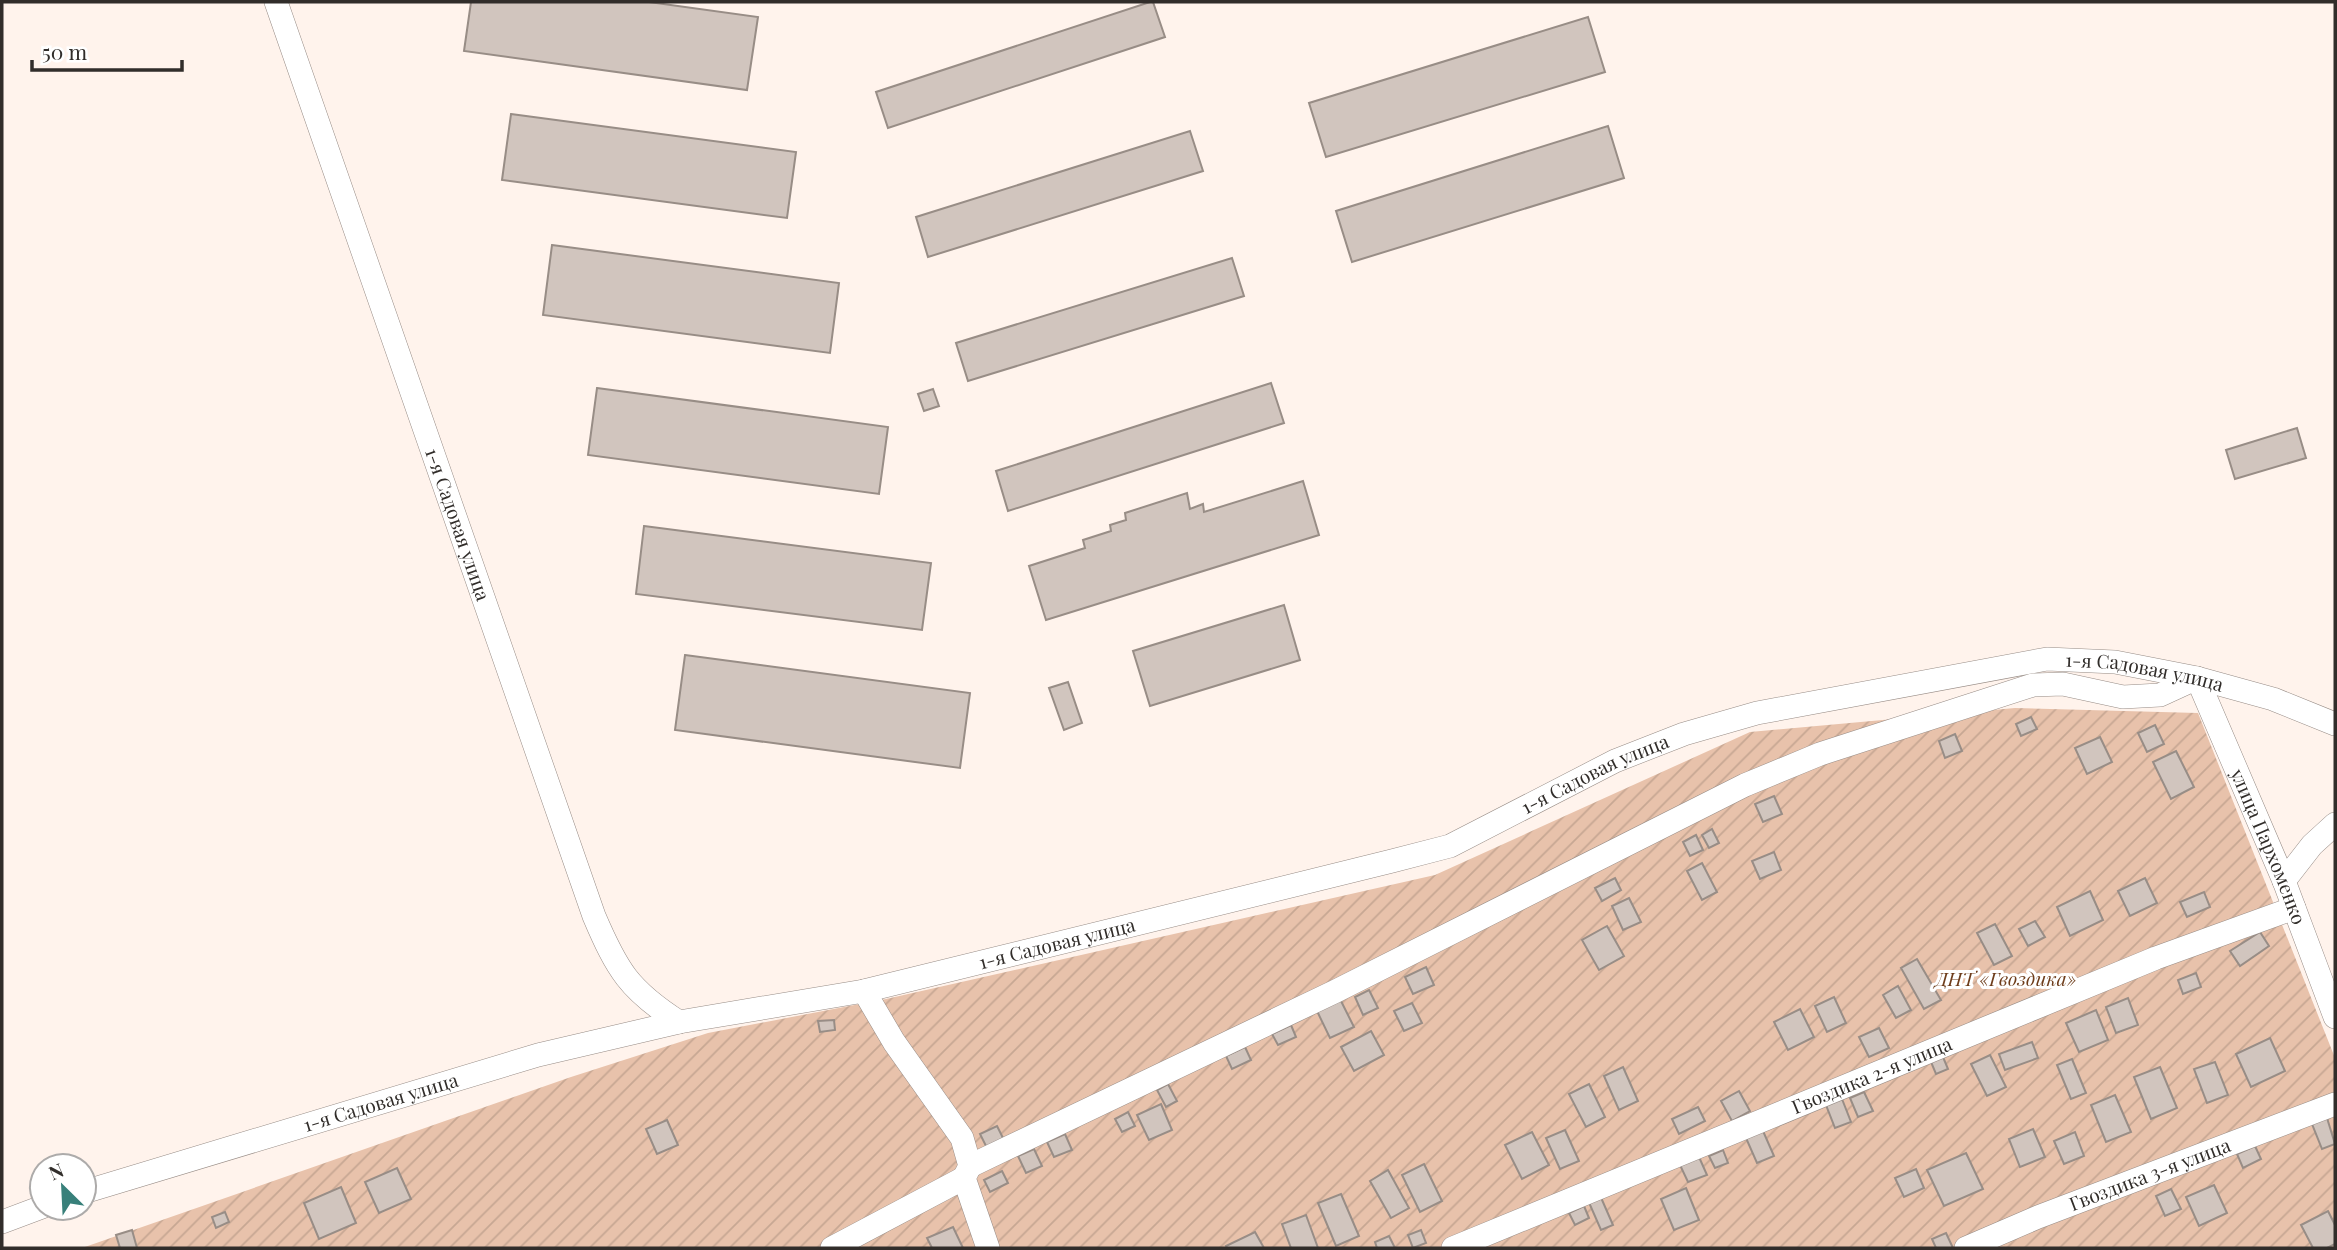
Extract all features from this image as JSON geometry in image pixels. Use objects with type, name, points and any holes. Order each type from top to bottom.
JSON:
[{"type":"street","name":"1-я Садовая улица","points":[[276,2],[594,916],[631,985],[643,999],[679,1022]]},
{"type":"street","name":"1-я Садовая улица","points":[[98,1188],[538,1055],[679,1022],[864,991],[1450,846],[1615,761],[1684,734],[1758,713],[2047,659],[2115,662],[2197,678],[2273,699],[2335,724]]},
{"type":"street","name":"улица Пархоменко","points":[[2197,678],[2284,881],[2335,1017]]},
{"type":"street","points":[[832,1248],[967,1172],[1322,999],[1745,785],[1820,754],[2033,685],[2063,684],[2123,697],[2160,695],[2197,678]]},
{"type":"street","points":[[2284,881],[2312,845],[2335,824]]},
{"type":"street","name":"Гвоздика 2-я улица","points":[[1453,1248],[2156,958],[2294,908]]},
{"type":"street","points":[[864,991],[894,1042],[962,1138],[967,1172],[988,1248]]},
{"type":"street","name":"Гвоздика 3-я улица","points":[[1966,1248],[2038,1217],[2335,1104]]},
{"type":"street","points":[[2,1222],[28,1212]]},
{"type":"green space","name":"ДНТ «Гвоздика»","points":[[2015,708],[2198,713],[2335,1058],[2335,1248],[82,1248],[571,1077],[708,1033],[886,999],[1435,875],[1750,732]]},
{"type":"building","points":[[471,2],[649,2],[758,17],[747,90],[464,51]]},
{"type":"building","points":[[1153,2],[1165,37],[888,128],[876,92]]},
{"type":"building","points":[[1588,17],[1605,72],[1326,157],[1309,103]]},
{"type":"building","points":[[511,114],[796,152],[787,218],[502,180]]},
{"type":"building","points":[[1608,126],[1624,178],[1352,262],[1336,211]]},
{"type":"building","points":[[1190,131],[1203,171],[928,257],[916,217]]},
{"type":"building","points":[[552,245],[839,283],[830,353],[543,315]]},
{"type":"building","points":[[1232,258],[1244,296],[968,381],[956,343]]},
{"type":"building","points":[[1271,383],[1284,423],[1008,511],[996,471]]},
{"type":"building","points":[[597,388],[888,427],[879,494],[588,455]]},
{"type":"building","points":[[933,389],[939,406],[924,411],[918,394]]},
{"type":"building","points":[[2297,428],[2306,458],[2235,479],[2226,450]]},
{"type":"building","points":[[1303,481],[1319,535],[1046,620],[1029,566],[1085,548],[1083,540],[1111,531],[1110,525],[1126,520],[1125,513],[1187,493],[1190,509],[1203,504],[1204,512]]},
{"type":"building","points":[[644,526],[931,563],[922,630],[636,594]]},
{"type":"building","points":[[1284,605],[1300,660],[1150,706],[1133,651]]},
{"type":"building","points":[[685,655],[970,693],[960,768],[675,730]]},
{"type":"building","points":[[1068,682],[1082,723],[1064,730],[1049,688]]},
{"type":"building","points":[[2031,717],[2037,729],[2021,736],[2016,724]]},
{"type":"building","points":[[2155,725],[2164,744],[2147,752],[2138,733]]},
{"type":"building","points":[[1955,734],[1962,751],[1945,758],[1939,741]]},
{"type":"building","points":[[2100,737],[2112,762],[2087,774],[2075,748]]},
{"type":"building","points":[[2176,751],[2194,787],[2171,799],[2153,762]]},
{"type":"building","points":[[1774,796],[1782,814],[1763,822],[1755,804]]},
{"type":"building","points":[[1712,829],[1719,843],[1709,848],[1702,835]]},
{"type":"building","points":[[1696,835],[1703,850],[1690,856],[1683,842]]},
{"type":"building","points":[[1774,852],[1781,870],[1760,879],[1752,861]]},
{"type":"building","points":[[1702,863],[1717,892],[1702,900],[1687,871]]},
{"type":"building","points":[[1615,878],[1621,890],[1602,901],[1595,888]]},
{"type":"building","points":[[2145,878],[2157,903],[2130,916],[2118,891]]},
{"type":"building","points":[[2090,891],[2103,920],[2070,936],[2057,907]]},
{"type":"building","points":[[2204,892],[2210,907],[2187,917],[2180,902]]},
{"type":"building","points":[[1629,898],[1641,922],[1623,930],[1612,906]]},
{"type":"building","points":[[2035,921],[2045,937],[2028,946],[2019,929]]},
{"type":"building","points":[[1995,924],[2012,956],[1994,965],[1977,933]]},
{"type":"building","points":[[1607,926],[1624,956],[1599,970],[1582,940]]},
{"type":"building","points":[[2260,932],[2269,946],[2240,966],[2230,951]]},
{"type":"building","points":[[1917,959],[1941,1000],[1924,1009],[1901,968]]},
{"type":"building","points":[[1426,967],[1434,985],[1413,994],[1405,977]]},
{"type":"building","points":[[2196,973],[2201,987],[2183,994],[2178,980]]},
{"type":"building","points":[[1898,986],[1911,1010],[1896,1018],[1883,995]]},
{"type":"building","points":[[1369,990],[1378,1008],[1363,1015],[1355,997]]},
{"type":"building","points":[[1834,997],[1846,1023],[1827,1032],[1815,1006]]},
{"type":"building","points":[[2128,998],[2138,1025],[2116,1033],[2106,1007]]},
{"type":"building","points":[[1340,999],[1354,1027],[1330,1038],[1317,1011]]},
{"type":"building","points":[[1412,1003],[1422,1023],[1404,1031],[1394,1011]]},
{"type":"building","points":[[1800,1009],[1814,1037],[1788,1050],[1774,1022]]},
{"type":"building","points":[[2096,1010],[2108,1040],[2079,1052],[2066,1023]]},
{"type":"building","points":[[834,1020],[835,1030],[820,1032],[818,1021]]},
{"type":"building","points":[[1291,1025],[1296,1037],[1278,1045],[1272,1034]]},
{"type":"building","points":[[1879,1028],[1889,1048],[1869,1057],[1859,1037]]},
{"type":"building","points":[[1371,1031],[1384,1055],[1354,1071],[1341,1047]]},
{"type":"building","points":[[2270,1038],[2285,1071],[2251,1087],[2236,1054]]},
{"type":"building","points":[[2032,1042],[2038,1058],[2005,1070],[1999,1054]]},
{"type":"building","points":[[1245,1047],[1251,1060],[1232,1069],[1226,1056]]},
{"type":"building","points":[[1990,1055],[2006,1087],[1987,1096],[1971,1064]]},
{"type":"building","points":[[1943,1057],[1948,1069],[1936,1074],[1931,1062]]},
{"type":"building","points":[[2072,1059],[2086,1093],[2071,1099],[2057,1065]]},
{"type":"building","points":[[2215,1062],[2228,1095],[2207,1103],[2194,1069]]},
{"type":"building","points":[[1623,1067],[1638,1101],[1619,1110],[1604,1076]]},
{"type":"building","points":[[2160,1067],[2177,1108],[2151,1119],[2134,1077]]},
{"type":"building","points":[[1168,1084],[1177,1101],[1166,1107],[1157,1090]]},
{"type":"building","points":[[1589,1084],[1605,1117],[1586,1127],[1569,1094]]},
{"type":"building","points":[[1739,1091],[1750,1111],[1732,1121],[1721,1101]]},
{"type":"building","points":[[1864,1092],[1873,1111],[1858,1117],[1850,1098]]},
{"type":"building","points":[[2115,1095],[2131,1132],[2106,1142],[2091,1105]]},
{"type":"building","points":[[1842,1099],[1851,1122],[1835,1128],[1826,1105]]},
{"type":"building","points":[[1161,1104],[1172,1130],[1149,1140],[1137,1115]]},
{"type":"building","points":[[1698,1107],[1705,1121],[1679,1134],[1672,1119]]},
{"type":"building","points":[[1128,1112],[1135,1126],[1122,1132],[1115,1119]]},
{"type":"building","points":[[2327,1118],[2335,1144],[2322,1149],[2312,1124]]},
{"type":"building","points":[[667,1120],[678,1145],[657,1154],[646,1129]]},
{"type":"building","points":[[997,1126],[1004,1140],[987,1148],[980,1134]]},
{"type":"building","points":[[2033,1129],[2045,1157],[2020,1167],[2009,1139]]},
{"type":"building","points":[[1565,1130],[1579,1161],[1560,1169],[1546,1138]]},
{"type":"building","points":[[1763,1131],[1774,1156],[1757,1163],[1746,1138]]},
{"type":"building","points":[[1532,1132],[1549,1165],[1522,1179],[1505,1145]]},
{"type":"building","points":[[2075,1132],[2084,1156],[2064,1164],[2054,1141]]},
{"type":"building","points":[[1065,1134],[1072,1150],[1054,1157],[1047,1142]]},
{"type":"building","points":[[2255,1146],[2261,1159],[2243,1168],[2237,1154]]},
{"type":"building","points":[[1034,1149],[1042,1166],[1026,1173],[1018,1156]]},
{"type":"building","points":[[1723,1150],[1728,1163],[1715,1168],[1709,1156]]},
{"type":"building","points":[[1966,1153],[1983,1189],[1944,1206],[1927,1170]]},
{"type":"building","points":[[1699,1157],[1707,1175],[1688,1182],[1680,1165]]},
{"type":"building","points":[[1424,1164],[1442,1201],[1420,1212],[1402,1175]]},
{"type":"building","points":[[397,1168],[411,1199],[379,1213],[365,1182]]},
{"type":"building","points":[[1916,1169],[1924,1188],[1904,1197],[1895,1178]]},
{"type":"building","points":[[1388,1170],[1409,1208],[1391,1218],[1370,1181]]},
{"type":"building","points":[[1002,1171],[1008,1183],[990,1192],[984,1180]]},
{"type":"building","points":[[2214,1185],[2227,1213],[2199,1226],[2186,1197]]},
{"type":"building","points":[[341,1187],[356,1223],[319,1239],[304,1203]]},
{"type":"building","points":[[1686,1188],[1699,1220],[1674,1230],[1661,1199]]},
{"type":"building","points":[[2171,1189],[2181,1209],[2165,1216],[2156,1196]]},
{"type":"building","points":[[1599,1193],[1613,1225],[1601,1230],[1587,1198]]},
{"type":"building","points":[[1341,1194],[1359,1236],[1336,1246],[1318,1203]]},
{"type":"building","points":[[1584,1206],[1589,1218],[1575,1225],[1569,1213]]},
{"type":"building","points":[[2328,1211],[2335,1225],[2335,1244],[2327,1248],[2313,1248],[2301,1225]]},
{"type":"building","points":[[225,1212],[229,1222],[216,1228],[212,1217]]},
{"type":"building","points":[[1306,1215],[1318,1248],[1291,1248],[1282,1224]]},
{"type":"building","points":[[953,1227],[963,1248],[932,1248],[927,1238]]},
{"type":"building","points":[[132,1230],[137,1248],[120,1248],[116,1235]]},
{"type":"building","points":[[1421,1230],[1426,1243],[1413,1248],[1408,1235]]},
{"type":"building","points":[[1255,1232],[1264,1248],[1227,1248],[1226,1246]]},
{"type":"building","points":[[1946,1233],[1953,1248],[1936,1248],[1932,1239]]},
{"type":"building","points":[[1389,1236],[1395,1248],[1377,1248],[1375,1242]]}]
